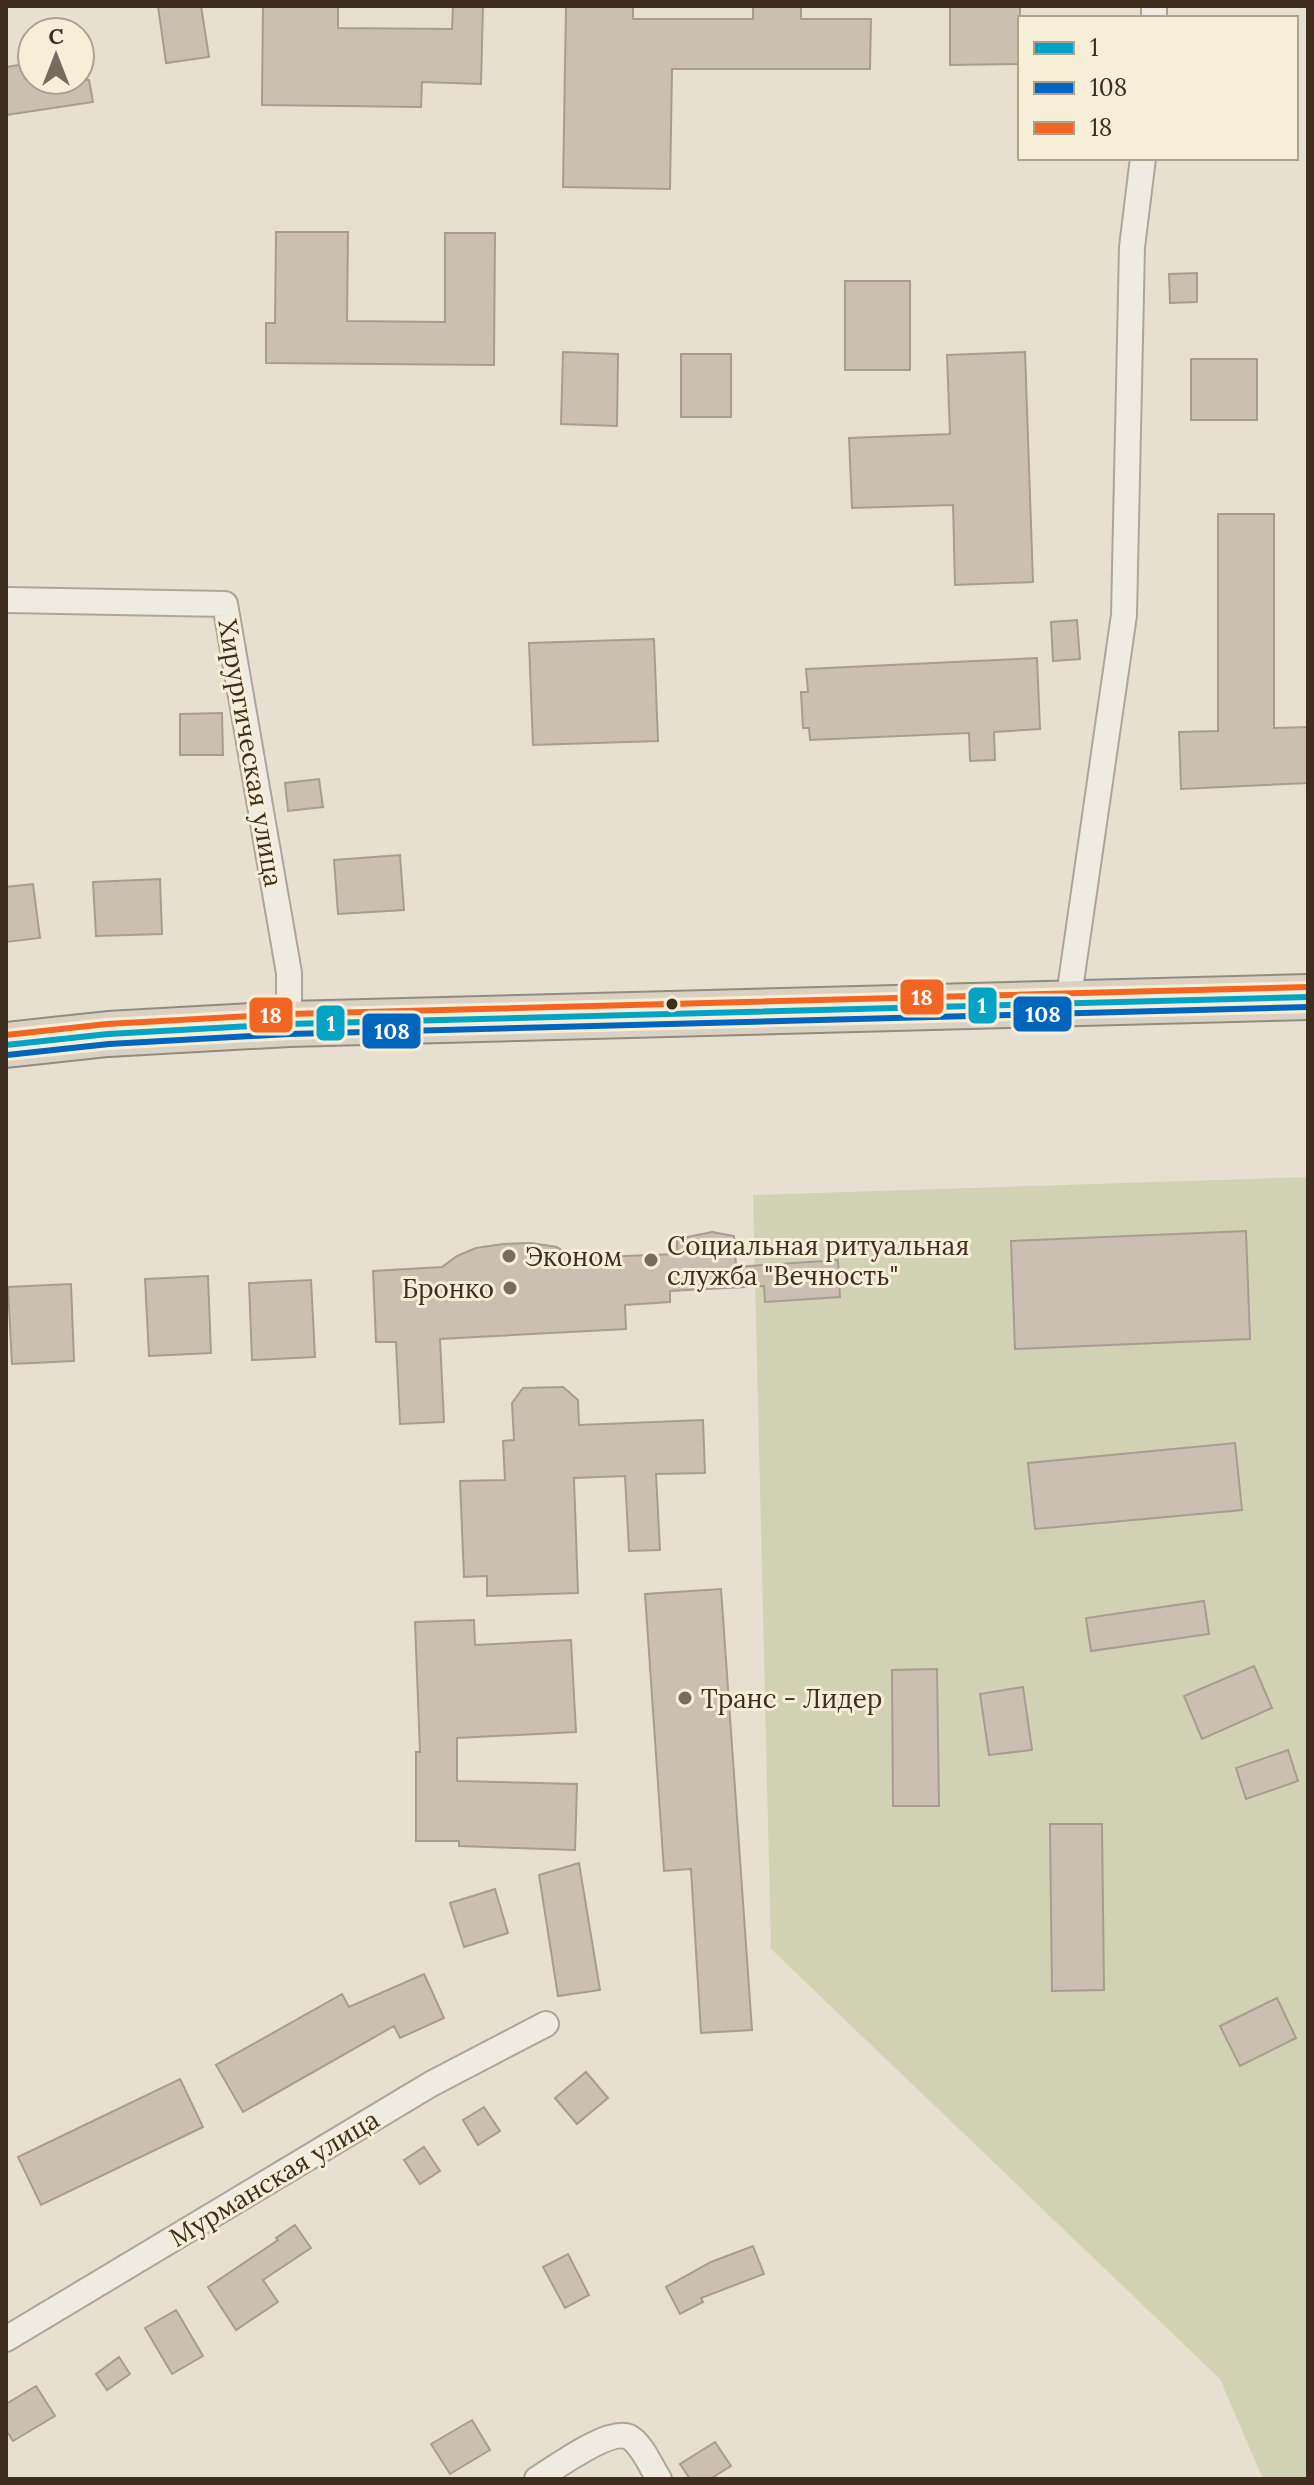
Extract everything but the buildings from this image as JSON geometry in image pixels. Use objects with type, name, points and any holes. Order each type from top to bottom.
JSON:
[{"type":"highway","points":[[6,1045],[108,1034],[289,1024],[1308,997]]},
{"type":"street","points":[[1068,1003],[1124,615],[1132,247],[1143,160]]},
{"type":"street","name":"Хирургическая улица","points":[[6,600],[225,604],[289,973],[289,1024]]},
{"type":"street","name":"Мурманская улица","points":[[6,2339],[431,2084],[546,2024]]},
{"type":"street","points":[[537,2479],[614,2436],[626,2436],[635,2442],[659,2479]]},
{"type":"green space","points":[[1308,1177],[1308,2479],[1263,2479],[1220,2379],[771,1949],[753,1195]]},
{"type":"transit line","name":"18","points":[[6,1035],[107,1024],[289,1014],[1308,987]]},
{"type":"transit line","name":"1","points":[[6,1045],[108,1034],[289,1024],[1308,997]]},
{"type":"transit line","name":"108","points":[[7,1055],[109,1044],[289,1034],[1308,1007]]},
{"type":"place","name":"Эконом","points":[[509,1256]]},
{"type":"place","name":"Социальная ритуальная служба \"Вечность\"","points":[[651,1260]]},
{"type":"place","name":"Бронко","points":[[510,1288]]},
{"type":"place","name":"Транс - Лидер","points":[[685,1698]]}]
